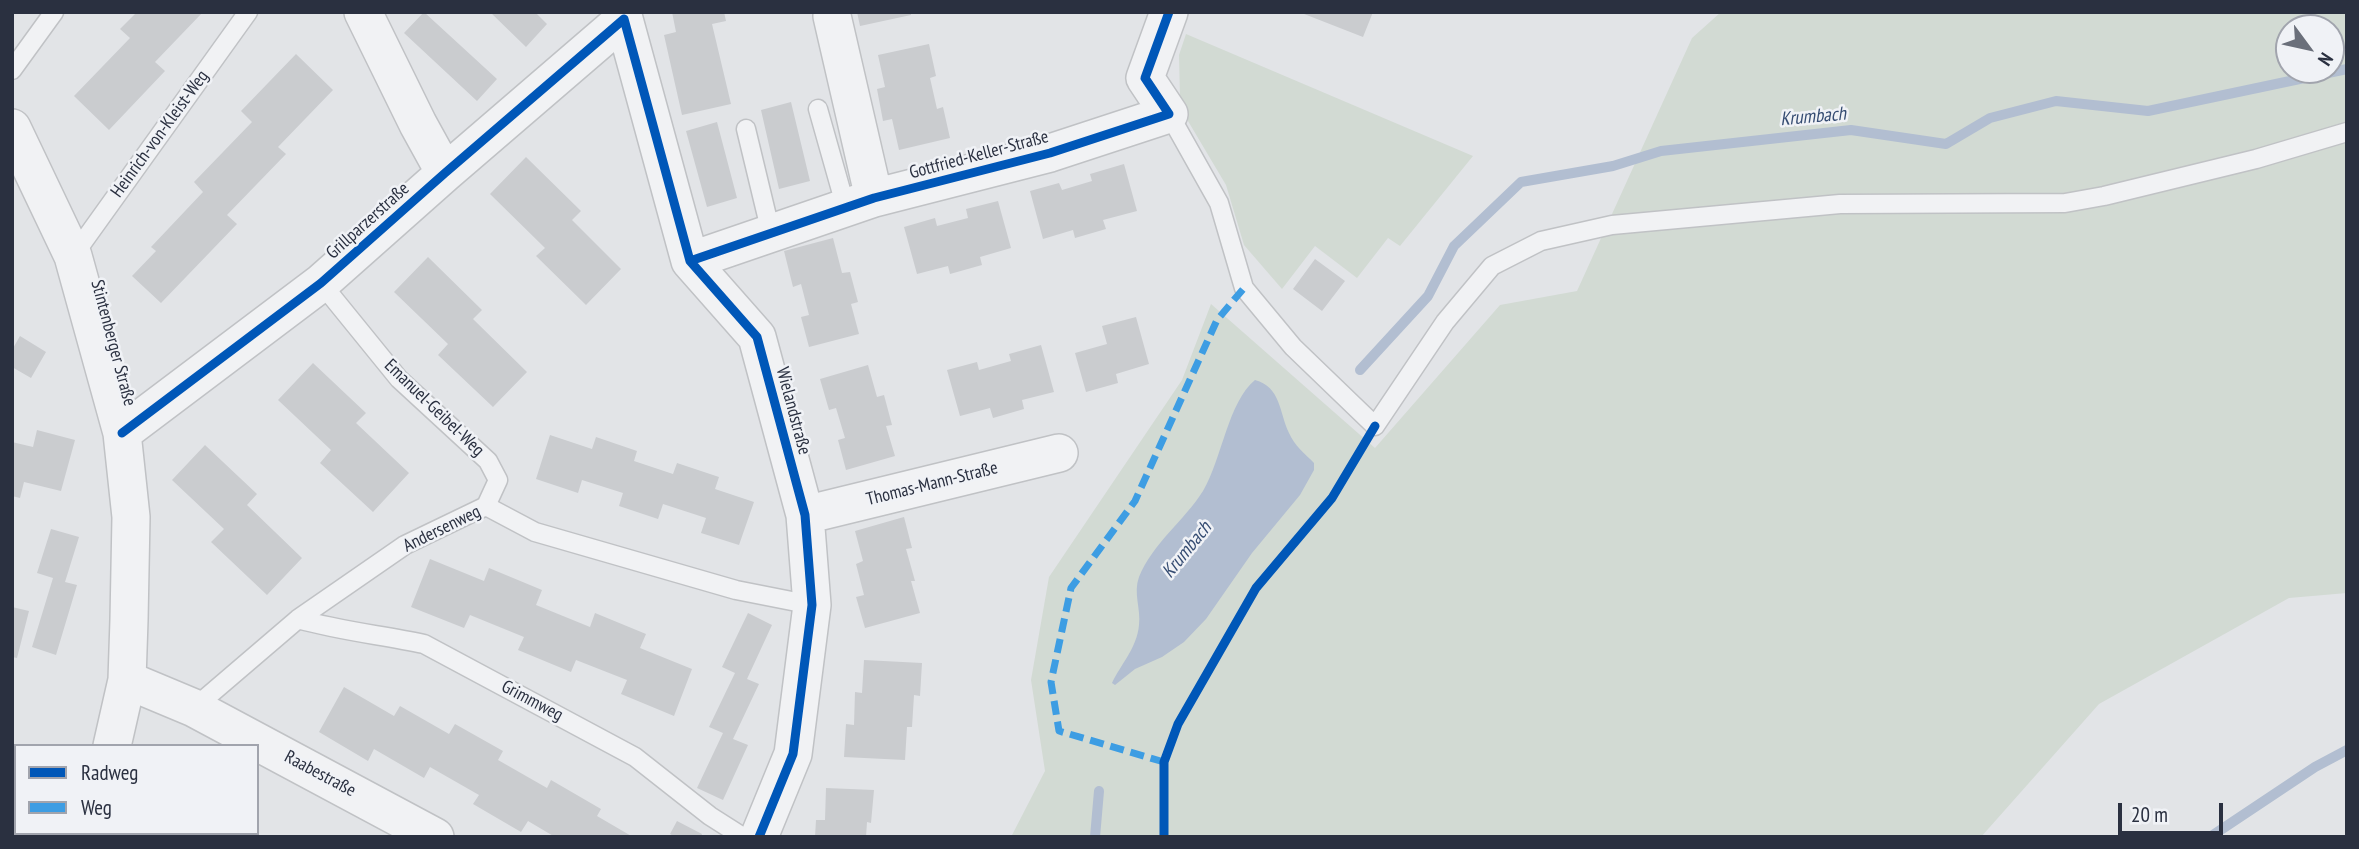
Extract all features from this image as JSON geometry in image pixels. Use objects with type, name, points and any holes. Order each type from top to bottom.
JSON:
[{"type":"street","points":[[363,12],[445,173]]},
{"type":"street","points":[[1169,12],[1145,78],[1169,114]]},
{"type":"street","name":"Grillparzerstraße","points":[[122,433],[321,284],[624,16]]},
{"type":"street","name":"Wielandstraße","points":[[624,16],[690,261],[757,337],[805,515],[812,605],[793,754],[759,837]]},
{"type":"street","points":[[832,16],[860,203]]},
{"type":"street","name":"Gottfried-Keller-Straße","points":[[690,261],[860,203],[1050,153],[1169,114]]},
{"type":"street","name":"Stintenberger Straße","points":[[12,128],[73,256],[122,433],[131,517],[127,680],[113,744]]},
{"type":"street","name":"Thomas-Mann-Straße","points":[[805,515],[1059,453]]},
{"type":"street","name":"Raabestraße","points":[[127,680],[194,708],[435,837]]},
{"type":"lane","points":[[12,70],[54,12]]},
{"type":"lane","name":"Heinrich-von-Kleist-Weg","points":[[73,256],[248,12]]},
{"type":"lane","points":[[818,109],[860,203]]},
{"type":"lane","points":[[1169,114],[1219,203],[1244,288],[1293,346],[1376,426],[1445,322],[1492,266],[1541,241],[1612,225],[1840,204],[2064,203],[2105,196],[2256,159],[2347,132]]},
{"type":"lane","points":[[746,129],[771,233]]},
{"type":"lane","name":"Emanuel-Geibel-Weg","points":[[321,284],[399,379],[488,461],[498,480],[486,506]]},
{"type":"lane","name":"Andersenweg","points":[[194,708],[298,619],[405,545],[486,506],[536,532],[736,590],[812,605]]},
{"type":"lane","name":"Grimmweg","points":[[298,619],[332,629],[390,636],[424,644],[635,757],[710,816],[743,837]]},
{"type":"shaded area","points":[[1721,12],[2347,12],[2347,593],[2289,598],[2099,704],[1981,837],[1011,837],[1045,771],[1031,680],[1049,577],[1182,380],[1211,304],[1375,448],[1500,305],[1577,291],[1692,38]]},
{"type":"shaded area","points":[[1186,34],[1473,156],[1400,246],[1388,238],[1357,278],[1315,246],[1282,289],[1244,245],[1226,185],[1185,116],[1180,98],[1179,55]]},
{"type":"water","points":[[1255,380],[1264,383],[1275,394],[1291,437],[1314,463],[1314,470],[1300,495],[1252,553],[1206,619],[1184,642],[1162,657],[1135,669],[1115,685],[1112,683],[1138,633],[1139,577],[1152,553],[1203,491],[1238,402]]},
{"type":"building","points":[[137,12],[203,12],[155,62],[165,71],[109,130],[74,96],[130,38],[120,29]]},
{"type":"building","points":[[424,12],[497,79],[477,101],[404,33]]},
{"type":"building","points":[[490,12],[535,12],[547,24],[526,47]]},
{"type":"building","points":[[672,12],[724,12],[726,21],[712,24],[731,104],[682,115],[664,35],[676,32]]},
{"type":"building","points":[[857,12],[911,12],[911,15],[860,26]]},
{"type":"building","points":[[1299,12],[1373,12],[1363,37]]},
{"type":"building","points":[[929,44],[936,76],[930,78],[937,109],[943,107],[950,138],[899,150],[892,119],[883,121],[877,89],[885,87],[878,55]]},
{"type":"building","points":[[296,54],[333,90],[278,147],[286,154],[227,215],[237,224],[161,303],[132,276],[156,251],[151,247],[203,192],[194,182],[252,122],[241,111]]},
{"type":"building","points":[[791,102],[810,181],[779,189],[761,110]]},
{"type":"building","points":[[717,122],[737,198],[707,207],[686,131]]},
{"type":"building","points":[[526,157],[581,211],[572,220],[621,269],[586,305],[536,256],[545,248],[490,194]]},
{"type":"building","points":[[1124,164],[1137,211],[1103,220],[1106,229],[1075,238],[1073,230],[1043,239],[1030,191],[1059,183],[1062,190],[1092,181],[1090,174]]},
{"type":"building","points":[[998,201],[1011,248],[980,257],[982,265],[950,274],[948,266],[917,274],[904,227],[935,218],[937,226],[968,218],[966,209]]},
{"type":"building","points":[[833,238],[842,273],[850,272],[858,302],[851,304],[859,334],[809,347],[801,317],[809,315],[801,284],[793,287],[784,251]]},
{"type":"building","points":[[428,257],[482,310],[473,319],[527,372],[493,407],[438,355],[448,344],[394,292]]},
{"type":"building","points":[[1315,259],[1345,281],[1322,311],[1293,289]]},
{"type":"building","points":[[1136,317],[1149,364],[1116,374],[1118,383],[1086,392],[1075,353],[1107,344],[1102,326]]},
{"type":"building","points":[[20,336],[46,352],[31,378],[12,367],[12,350]]},
{"type":"building","points":[[1041,345],[1054,392],[1022,400],[1024,409],[993,418],[990,408],[960,416],[947,370],[977,362],[979,370],[1011,361],[1009,354]]},
{"type":"building","points":[[313,363],[366,413],[356,423],[409,473],[373,512],[320,463],[331,450],[278,400]]},
{"type":"building","points":[[868,365],[877,397],[884,395],[892,425],[886,426],[895,456],[846,470],[838,440],[845,438],[836,408],[829,410],[820,379]]},
{"type":"building","points":[[37,430],[75,440],[61,491],[24,482],[20,498],[12,496],[12,442],[33,447]]},
{"type":"building","points":[[550,435],[592,449],[596,437],[637,451],[634,461],[673,474],[677,463],[719,477],[715,489],[754,502],[739,545],[701,533],[706,518],[663,504],[658,519],[619,506],[623,493],[582,480],[578,493],[536,479]]},
{"type":"building","points":[[205,445],[257,494],[247,505],[302,558],[267,595],[211,542],[224,529],[172,480]]},
{"type":"building","points":[[904,517],[912,548],[906,549],[915,581],[911,581],[920,613],[865,628],[856,597],[864,595],[856,564],[863,561],[855,531]]},
{"type":"building","points":[[51,529],[79,537],[65,582],[77,585],[56,655],[32,647],[53,578],[37,573]]},
{"type":"building","points":[[430,559],[484,581],[489,568],[542,590],[536,605],[590,627],[595,613],[646,634],[640,648],[692,669],[674,716],[621,694],[627,680],[576,660],[571,672],[518,650],[524,637],[470,615],[464,628],[411,607]]},
{"type":"building","points":[[12,607],[29,611],[17,658],[12,657]]},
{"type":"building","points":[[748,613],[772,625],[747,679],[759,684],[733,739],[748,745],[723,800],[697,788],[723,733],[709,727],[735,673],[722,667]]},
{"type":"building","points":[[864,660],[922,663],[920,696],[914,695],[912,727],[907,727],[905,760],[844,757],[846,724],[854,725],[855,692],[862,693]]},
{"type":"building","points":[[344,687],[394,716],[400,706],[449,734],[455,724],[503,751],[498,760],[547,788],[551,780],[601,809],[597,816],[633,837],[555,837],[528,821],[521,832],[473,804],[479,795],[430,767],[424,778],[374,749],[368,761],[319,732]]},
{"type":"building","points":[[12,768],[14,768],[13,820]]},
{"type":"building","points":[[826,788],[874,790],[871,823],[867,822],[866,837],[815,837],[816,820],[825,820]]},
{"type":"building","points":[[677,821],[702,834],[701,837],[675,837],[670,834]]},
{"type":"building","points":[[165,835],[236,835],[235,837]]},
{"type":"waterway","name":"Krumbach","points":[[1360,370],[1428,296],[1454,246],[1521,182],[1613,166],[1661,151],[1851,130],[1946,144],[1990,118],[2056,101],[2148,111],[2347,69]]},
{"type":"waterway","points":[[2210,837],[2315,767],[2347,750]]},
{"type":"waterway","name":"Krumbach","points":[[1095,837],[1099,791]]},
{"type":"marked path","points":[[1164,762],[1059,731],[1051,682],[1071,588],[1135,501],[1217,320],[1244,288]]},
{"type":"cycle path","points":[[690,261],[874,198],[1050,153],[1169,114],[1145,78],[1169,12]]},
{"type":"cycle path","points":[[122,433],[321,283],[624,19],[690,261],[757,337],[805,515],[812,605],[793,754],[759,837]]},
{"type":"cycle path","points":[[1164,837],[1164,762],[1178,724],[1256,588],[1332,498],[1375,426]]}]
